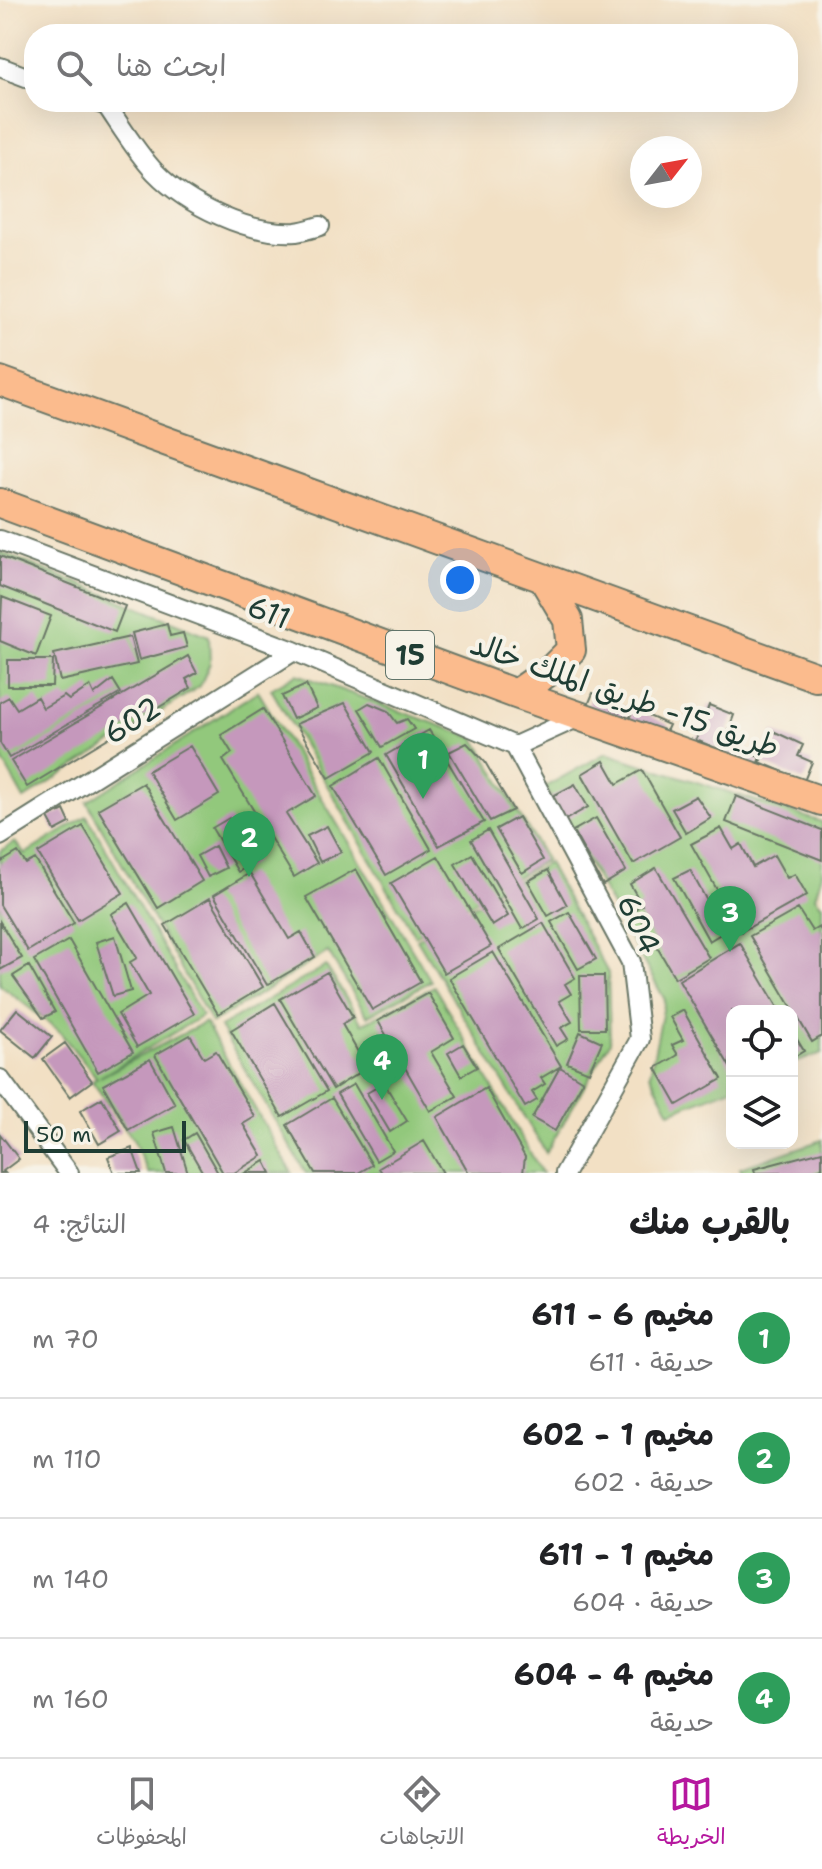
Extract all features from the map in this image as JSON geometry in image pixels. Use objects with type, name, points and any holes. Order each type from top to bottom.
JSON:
[{"type":"main road","points":[[0,381],[816,677]]},
{"type":"main road","name":"طريق 15- طريق الملك خالد","points":[[0,503],[516,694],[822,801]]},
{"type":"main road","points":[[516,694],[552,669],[571,650],[568,620],[543,578]]},
{"type":"street","points":[[0,67],[24,76]]},
{"type":"street","points":[[111,112],[156,172],[212,212],[238,223],[295,232],[320,226]]},
{"type":"street","name":"611","points":[[0,540],[294,651],[515,746]]},
{"type":"street","name":"602","points":[[0,836],[294,651]]},
{"type":"street","points":[[515,746],[581,716]]},
{"type":"street","name":"604","points":[[515,746],[631,962],[640,1039],[565,1173]]},
{"type":"street","points":[[0,1079],[69,1173]]},
{"type":"green space","points":[[0,552],[209,636],[210,663],[200,686],[24,799],[0,756]]},
{"type":"green space","points":[[297,674],[475,738],[546,860],[415,936],[271,689]]},
{"type":"green space","points":[[258,691],[431,981],[367,1016],[328,952],[212,1023],[87,802]]},
{"type":"green space","points":[[606,753],[822,822],[822,873],[815,897],[822,905],[822,1053],[798,1062],[798,1005],[726,1005],[726,1090],[670,1112],[650,1074],[665,1000],[545,787]]},
{"type":"green space","points":[[87,816],[202,1016],[100,1077],[205,1022],[292,1173],[148,1173],[134,1141],[92,1081],[97,1078],[58,1030],[0,985],[0,851],[15,842],[25,854]]},
{"type":"green space","points":[[548,863],[608,973],[610,1042],[546,1153],[417,939]]},
{"type":"green space","points":[[326,966],[362,1024],[434,986],[542,1173],[306,1173],[220,1027]]},
{"type":"green space","points":[[822,1140],[822,1173],[742,1173],[740,1168],[798,1149]]},
{"type":"building","points":[[0,556],[125,606],[115,632],[0,586]]},
{"type":"building","points":[[2,597],[51,616],[36,656],[0,641]]},
{"type":"building","points":[[167,624],[170,636],[183,633],[187,647],[139,660],[132,633]]},
{"type":"building","points":[[130,637],[137,664],[60,681],[54,654]]},
{"type":"building","points":[[188,656],[197,673],[186,679],[191,688],[27,787],[11,761]]},
{"type":"building","points":[[8,660],[53,660],[52,686],[8,686]]},
{"type":"building","points":[[113,680],[121,693],[9,758],[0,743],[0,702],[9,697],[17,709],[37,697],[43,708],[64,696],[69,700],[90,686],[94,695]]},
{"type":"building","points":[[306,685],[317,708],[293,719],[282,696]]},
{"type":"building","points":[[593,693],[629,709],[624,721],[588,705]]},
{"type":"building","points":[[345,703],[374,752],[329,778],[296,724]]},
{"type":"building","points":[[369,703],[388,711],[397,723],[407,719],[414,729],[382,747],[359,709]]},
{"type":"building","points":[[709,705],[734,715],[721,750],[696,740]]},
{"type":"building","points":[[263,709],[316,796],[286,814],[317,863],[294,877],[223,760],[232,753],[221,735]]},
{"type":"building","points":[[633,709],[669,725],[663,738],[628,722]]},
{"type":"building","points":[[429,730],[484,822],[439,846],[386,755]]},
{"type":"building","points":[[773,731],[803,745],[798,756],[812,762],[804,781],[760,762]]},
{"type":"building","points":[[467,743],[485,762],[513,810],[490,821],[449,752]]},
{"type":"building","points":[[726,745],[760,757],[755,771],[721,759]]},
{"type":"building","points":[[190,746],[219,795],[177,820],[148,771]]},
{"type":"building","points":[[379,758],[431,849],[386,875],[333,786]]},
{"type":"building","points":[[604,761],[617,784],[642,770],[680,837],[633,864],[582,774]]},
{"type":"building","points":[[143,783],[202,881],[158,908],[98,809]]},
{"type":"building","points":[[575,784],[588,807],[565,820],[551,797]]},
{"type":"building","points":[[696,796],[711,818],[686,833],[672,809]]},
{"type":"building","points":[[736,796],[822,830],[822,860],[726,822]]},
{"type":"building","points":[[64,810],[70,823],[55,831],[48,818]]},
{"type":"building","points":[[518,817],[543,860],[522,873],[496,829]]},
{"type":"building","points":[[229,818],[255,862],[238,872],[212,828]]},
{"type":"building","points":[[596,818],[626,871],[603,885],[573,831]]},
{"type":"building","points":[[83,826],[123,893],[78,920],[38,853]]},
{"type":"building","points":[[327,826],[341,852],[320,862],[307,836]]},
{"type":"building","points":[[721,828],[733,849],[741,844],[753,867],[774,855],[787,878],[795,874],[807,895],[741,932],[691,844]]},
{"type":"building","points":[[488,830],[539,919],[522,929],[471,840]]},
{"type":"building","points":[[215,846],[226,868],[208,877],[197,856]]},
{"type":"building","points":[[18,852],[26,864],[35,859],[74,923],[28,951],[0,905],[0,863]]},
{"type":"building","points":[[472,854],[508,916],[492,926],[455,864]]},
{"type":"building","points":[[438,856],[491,946],[444,973],[391,883]]},
{"type":"building","points":[[656,868],[709,958],[675,978],[635,909],[642,905],[630,884]]},
{"type":"building","points":[[356,869],[421,982],[372,1010],[306,897]]},
{"type":"building","points":[[548,870],[567,905],[548,916],[528,881]]},
{"type":"building","points":[[690,870],[724,932],[709,941],[674,878]]},
{"type":"building","points":[[250,873],[289,939],[301,932],[315,957],[267,985],[214,895]]},
{"type":"building","points":[[210,898],[263,987],[218,1014],[165,925]]},
{"type":"building","points":[[129,903],[194,1014],[137,1047],[118,1014],[149,995],[130,962],[137,958],[111,914]]},
{"type":"building","points":[[798,909],[812,931],[819,927],[822,932],[822,1036],[812,1042],[798,1018],[798,1005],[790,1005],[750,936]]},
{"type":"building","points":[[569,912],[596,959],[578,969],[551,922]]},
{"type":"building","points":[[0,922],[22,958],[0,970]]},
{"type":"building","points":[[543,923],[575,978],[565,984],[571,994],[559,1001],[572,1022],[561,1028],[568,1039],[556,1046],[499,949]]},
{"type":"building","points":[[115,936],[131,991],[113,996],[96,942]]},
{"type":"building","points":[[69,940],[133,1052],[98,1072],[34,960]]},
{"type":"building","points":[[740,943],[776,1005],[726,1005],[726,1060],[679,980]]},
{"type":"building","points":[[493,952],[561,1066],[541,1078],[545,1084],[532,1092],[537,1100],[525,1107],[449,978]]},
{"type":"building","points":[[29,966],[55,1012],[43,1018],[13,976]]},
{"type":"building","points":[[327,972],[353,1017],[342,1024],[367,1068],[333,1089],[280,999]]},
{"type":"building","points":[[580,976],[604,976],[605,1029],[581,1029]]},
{"type":"building","points":[[428,993],[454,1038],[431,1052],[457,1096],[430,1111],[378,1021]]},
{"type":"building","points":[[275,1003],[327,1091],[282,1117],[231,1030]]},
{"type":"building","points":[[17,1009],[52,1037],[35,1058],[0,1030]]},
{"type":"building","points":[[683,1010],[722,1079],[677,1105],[656,1068],[678,1055],[672,1045],[683,1040],[670,1017]]},
{"type":"building","points":[[580,1032],[602,1042],[589,1072],[567,1063]]},
{"type":"building","points":[[190,1035],[204,1058],[216,1051],[255,1117],[243,1124],[262,1156],[234,1173],[223,1173],[155,1055]]},
{"type":"building","points":[[798,1041],[804,1051],[798,1054]]},
{"type":"building","points":[[65,1043],[92,1081],[70,1097],[43,1059]]},
{"type":"building","points":[[463,1044],[477,1067],[461,1076],[448,1053]]},
{"type":"building","points":[[150,1059],[175,1104],[128,1130],[103,1085]]},
{"type":"building","points":[[560,1067],[583,1081],[555,1131],[532,1118]]},
{"type":"building","points":[[384,1083],[407,1121],[390,1132],[367,1093]]},
{"type":"building","points":[[354,1084],[393,1151],[376,1161],[337,1094]]},
{"type":"building","points":[[486,1088],[525,1157],[523,1173],[469,1173],[437,1117]]},
{"type":"building","points":[[102,1098],[121,1131],[99,1144],[80,1111]]},
{"type":"building","points":[[332,1098],[372,1165],[358,1173],[315,1173],[287,1125]]},
{"type":"building","points":[[174,1127],[188,1173],[166,1173],[154,1133]]},
{"type":"building","points":[[195,1133],[218,1173],[203,1173],[184,1140]]},
{"type":"building","points":[[0,1134],[19,1159],[3,1171],[5,1173],[0,1173]]},
{"type":"building","points":[[424,1141],[443,1173],[382,1173],[379,1168]]},
{"type":"building","points":[[132,1148],[141,1173],[114,1173],[108,1157]]},
{"type":"building","points":[[822,1151],[822,1168],[811,1173],[755,1173],[754,1169]]},
{"type":"building","points":[[265,1161],[271,1173],[245,1173]]},
{"type":"place","name":"مخيم 6 - 611","points":[[423,799]]},
{"type":"place","name":"مخيم 1 - 602","points":[[249,877]]},
{"type":"place","name":"مخيم 1 - 611","points":[[730,952]]},
{"type":"place","name":"مخيم 4 - 604","points":[[382,1100]]}]
